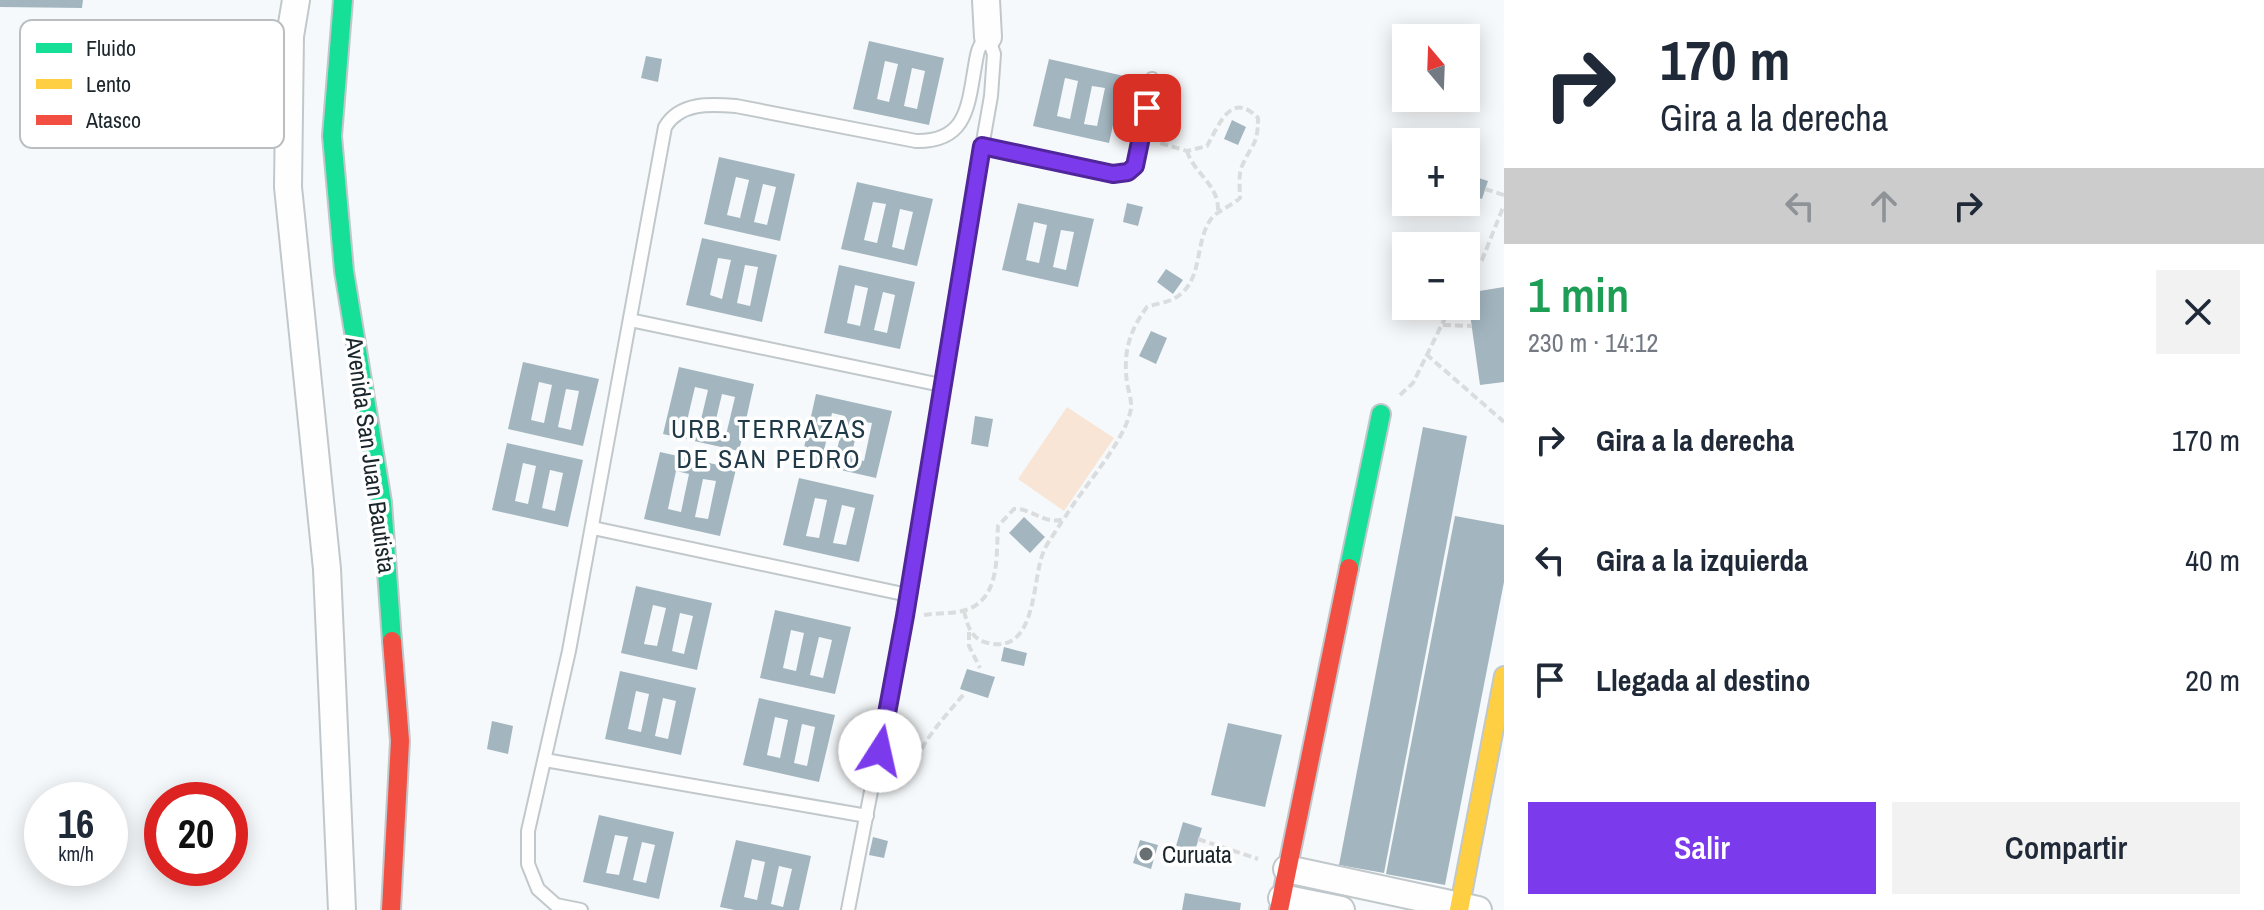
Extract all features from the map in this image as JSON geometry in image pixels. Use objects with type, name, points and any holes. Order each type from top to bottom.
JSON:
[{"type":"street","points":[[296,0],[290,36],[288,187],[327,569],[342,910]]},
{"type":"street","name":"Avenida San Juan Bautista","points":[[343,0],[332,136],[344,271],[382,502],[400,741],[391,910]]},
{"type":"street","points":[[986,0],[988,37]]},
{"type":"street","points":[[1341,910],[1280,904],[1381,414]]},
{"type":"street","points":[[1287,869],[1465,909],[1504,676]]},
{"type":"lane","points":[[848,910],[905,616],[982,146],[994,61],[988,37]]},
{"type":"lane","points":[[581,910],[556,905],[538,889],[531,877],[528,831],[593,528],[663,132],[674,115],[696,106],[736,106],[931,142],[955,130],[963,118],[979,46],[988,37]]},
{"type":"lane","points":[[982,146],[1118,174],[1128,172],[1135,166],[1143,138],[1152,79]]},
{"type":"lane","points":[[630,320],[941,385]]},
{"type":"lane","points":[[593,528],[908,595]]},
{"type":"lane","points":[[545,760],[867,816]]},
{"type":"path","points":[[1143,138],[1187,151],[1207,146],[1221,118],[1230,110],[1240,107],[1251,111],[1258,118],[1258,138],[1242,166],[1240,198],[1227,210],[1218,212]]},
{"type":"path","points":[[969,632],[980,641],[994,644],[1008,642],[1023,629],[1031,615],[1035,580],[1043,552],[1118,439],[1130,412],[1126,345],[1147,307],[1170,300],[1192,281],[1205,230],[1218,212],[1218,203],[1214,190],[1190,162],[1187,151]]},
{"type":"path","points":[[1485,189],[1504,195]]},
{"type":"path","points":[[1480,262],[1504,205]]},
{"type":"path","points":[[1381,414],[1413,383],[1445,320]]},
{"type":"path","points":[[1443,325],[1472,326]]},
{"type":"path","points":[[1426,354],[1504,422]]},
{"type":"path","points":[[905,616],[964,611],[981,601],[991,587],[997,567],[998,526],[1004,516],[1014,509],[1026,508],[1055,522],[1064,519]]},
{"type":"path","points":[[964,611],[969,646],[980,668]]},
{"type":"path","points":[[875,778],[905,778],[913,771],[925,743],[964,694]]},
{"type":"path","points":[[1198,839],[1287,869]]},
{"type":"shaded area","points":[[1067,407],[1114,438],[1064,511],[1018,479]]},
{"type":"building","points":[[0,0],[83,0],[82,8],[0,7]]},
{"type":"building","points":[[869,41],[944,58],[929,125],[853,109]],"holes":[[[885,61],[898,64],[889,102],[877,99]],[[912,68],[925,71],[917,109],[904,106]]]},
{"type":"building","points":[[646,56],[662,59],[658,82],[641,78]]},
{"type":"building","points":[[1049,59],[1124,76],[1109,143],[1033,126]],"holes":[[[1065,78],[1078,81],[1070,119],[1057,116]],[[1092,86],[1105,88],[1097,126],[1084,124]]]},
{"type":"building","points":[[1232,120],[1246,127],[1238,145],[1224,139]]},
{"type":"building","points":[[719,157],[795,174],[780,241],[704,224]],"holes":[[[736,177],[749,180],[740,218],[727,215]],[[763,184],[776,187],[767,225],[754,222]]]},
{"type":"building","points":[[1480,178],[1488,181],[1480,198]]},
{"type":"building","points":[[857,182],[933,199],[917,266],[841,249]],"holes":[[[873,202],[886,204],[877,243],[864,240]],[[900,209],[913,212],[904,250],[892,247]]]},
{"type":"building","points":[[1018,203],[1094,219],[1078,287],[1002,270]],"holes":[[[1034,222],[1047,225],[1039,263],[1026,260]],[[1061,230],[1074,232],[1066,270],[1053,267]]]},
{"type":"building","points":[[1127,203],[1143,207],[1138,226],[1123,222]]},
{"type":"building","points":[[702,238],[777,255],[762,322],[686,305]],"holes":[[[718,258],[731,260],[722,299],[710,295]],[[745,265],[758,267],[750,306],[737,303]]]},
{"type":"building","points":[[839,265],[915,282],[900,349],[824,333]],"holes":[[[855,285],[868,288],[860,326],[847,323]],[[883,292],[895,295],[887,333],[874,330]]]},
{"type":"building","points":[[1166,269],[1183,280],[1173,294],[1157,282]]},
{"type":"building","points":[[1504,287],[1504,382],[1480,385],[1471,320],[1480,320],[1480,291]]},
{"type":"building","points":[[1151,331],[1167,338],[1156,364],[1139,356]]},
{"type":"building","points":[[523,362],[599,379],[583,446],[508,429]],"holes":[[[539,382],[552,385],[544,423],[531,420]],[[566,389],[579,391],[571,430],[558,427]]]},
{"type":"building","points":[[679,367],[754,384],[739,451],[663,434]],"holes":[[[695,387],[708,390],[699,428],[686,425]],[[722,394],[735,397],[726,435],[713,432]]]},
{"type":"building","points":[[816,394],[892,411],[876,478],[801,461]],"holes":[[[832,413],[845,416],[836,454],[824,451]],[[859,421],[872,423],[864,461],[851,458]]]},
{"type":"building","points":[[975,416],[993,419],[988,447],[971,444]]},
{"type":"building","points":[[1423,427],[1467,436],[1384,873],[1339,865]]},
{"type":"building","points":[[507,443],[583,460],[568,527],[492,510]],"holes":[[[523,463],[536,466],[528,504],[515,501]],[[550,470],[563,473],[555,511],[542,508]]]},
{"type":"building","points":[[660,452],[736,469],[720,536],[644,519]],"holes":[[[676,471],[689,474],[681,512],[668,509]],[[703,479],[716,481],[708,519],[695,517]]]},
{"type":"building","points":[[799,478],[874,495],[859,562],[783,545]],"holes":[[[815,498],[827,500],[819,538],[806,536]],[[842,505],[855,508],[846,545],[833,543]]]},
{"type":"building","points":[[1455,516],[1504,525],[1504,582],[1445,885],[1386,874]]},
{"type":"building","points":[[1024,517],[1045,537],[1030,553],[1009,533]]},
{"type":"building","points":[[636,586],[712,603],[697,670],[621,653]],"holes":[[[653,605],[666,608],[657,646],[644,644]],[[680,613],[693,616],[684,654],[672,651]]]},
{"type":"building","points":[[775,610],[851,627],[835,694],[760,678]],"holes":[[[791,630],[804,633],[796,671],[783,668]],[[819,637],[832,640],[823,678],[810,675]]]},
{"type":"building","points":[[1004,647],[1027,653],[1024,666],[1001,661]]},
{"type":"building","points":[[967,669],[995,677],[988,698],[960,689]]},
{"type":"building","points":[[620,671],[696,688],[681,755],[605,739]],"holes":[[[636,691],[649,694],[641,732],[628,729]],[[663,698],[676,701],[668,739],[655,736]]]},
{"type":"building","points":[[759,698],[835,715],[819,782],[743,765]],"holes":[[[775,717],[788,720],[780,758],[767,755]],[[802,724],[815,727],[807,766],[794,763]]]},
{"type":"building","points":[[492,721],[513,726],[508,754],[487,749]]},
{"type":"building","points":[[1228,723],[1282,735],[1265,807],[1211,795]]},
{"type":"building","points":[[599,815],[674,832],[659,899],[583,882]],"holes":[[[615,835],[628,837],[619,875],[606,873]],[[642,842],[655,845],[646,883],[633,880]]]},
{"type":"building","name":"Curuata","points":[[1183,822],[1202,828],[1195,851],[1176,846]]},
{"type":"building","points":[[873,837],[888,841],[884,858],[869,855]]},
{"type":"building","points":[[736,840],[811,856],[799,910],[735,910],[720,907]],"holes":[[[752,859],[765,862],[757,900],[744,897]],[[779,866],[792,869],[783,907],[771,904]]]},
{"type":"building","name":"Curuata","points":[[1140,840],[1158,845],[1151,869],[1133,863]]},
{"type":"building","points":[[1185,893],[1241,903],[1240,910],[1182,910]]},
{"type":"traffic: fast","points":[[343,0],[332,136],[344,271],[382,502],[392,641]]},
{"type":"traffic: fast","points":[[1349,568],[1381,414]]},
{"type":"traffic: slow","points":[[1459,910],[1504,676]]},
{"type":"traffic: jam","points":[[1279,910],[1349,568]]},
{"type":"traffic: jam","points":[[391,910],[400,741],[392,641]]},
{"type":"place","name":"Curuata","points":[[1146,854]]},
{"type":"district","name":"URB. TERRAZAS DE SAN PEDRO","points":[[769,443]]},
{"type":"route","points":[[880,751],[982,146],[1113,174],[1122,173],[1135,166],[1147,108]]}]
